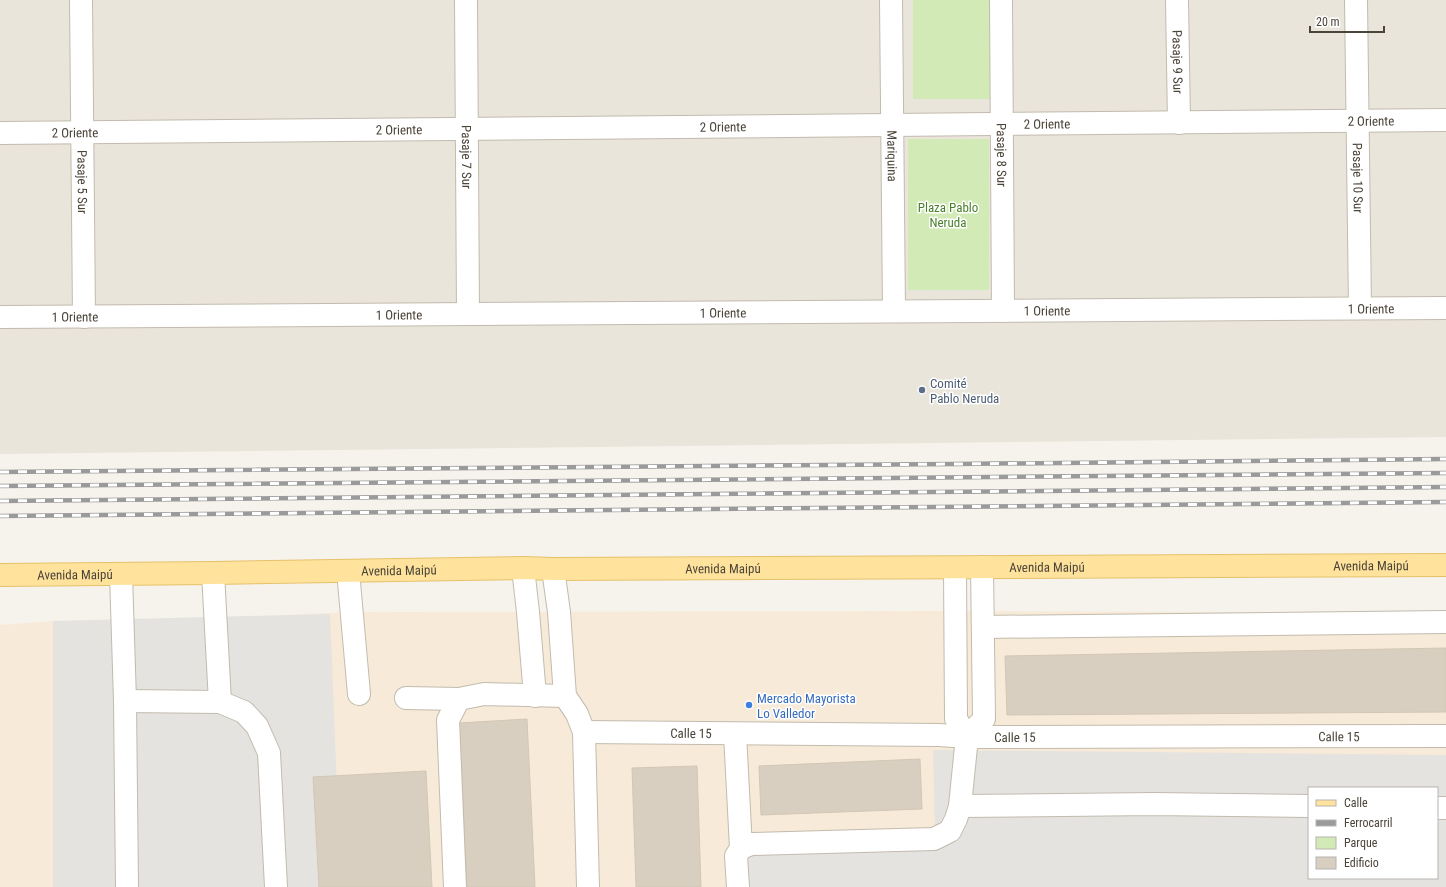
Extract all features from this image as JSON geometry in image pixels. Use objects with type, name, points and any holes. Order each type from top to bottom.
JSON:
[{"type":"main road","name":"Avenida Maipú","points":[[0,575],[523,568],[982,568],[1446,565]]},
{"type":"street","name":"Pasaje 5 Sur","points":[[81,0],[84,317]]},
{"type":"street","name":"Pasaje 7 Sur","points":[[466,0],[468,314]]},
{"type":"street","name":"Mariquina","points":[[891,0],[894,311]]},
{"type":"street","name":"Pasaje 8 Sur","points":[[1001,0],[1003,311]]},
{"type":"street","name":"Pasaje 9 Sur","points":[[1178,0],[1179,123]]},
{"type":"street","name":"Pasaje 10 Sur","points":[[1356,0],[1360,308]]},
{"type":"street","name":"2 Oriente","points":[[0,133],[1446,120]]},
{"type":"street","name":"1 Oriente","points":[[0,317],[1446,308]]},
{"type":"street","points":[[523,568],[535,696]]},
{"type":"street","points":[[741,848],[751,844],[934,839],[950,831],[960,806],[967,737],[956,719],[955,568]]},
{"type":"street","points":[[967,737],[984,719],[982,568]]},
{"type":"street","points":[[553,569],[559,612],[565,696],[577,714],[584,732],[588,887]]},
{"type":"street","points":[[348,570],[359,694]]},
{"type":"street","points":[[213,573],[220,702]]},
{"type":"street","points":[[121,574],[125,702],[127,887]]},
{"type":"street","points":[[983,627],[1446,622]]},
{"type":"street","points":[[406,698],[459,699],[484,694],[565,696]]},
{"type":"street","points":[[455,887],[448,720],[459,699]]},
{"type":"street","points":[[125,702],[220,702],[244,712],[257,726],[269,753],[276,887]]},
{"type":"street","name":"Calle 15","points":[[584,732],[931,735],[967,737],[1446,736]]},
{"type":"street","points":[[735,734],[741,848],[736,856],[738,887]]},
{"type":"street","points":[[960,806],[1154,804],[1308,806]]},
{"type":"shaded area","points":[[0,0],[1446,0],[1446,437],[0,454]]},
{"type":"shaded area","name":"Mercado Mayorista Lo Valledor","points":[[955,611],[1446,613],[1446,887],[0,887],[0,625],[53,621],[216,618],[351,612]]},
{"type":"shaded area","points":[[330,614],[341,887],[53,887],[53,621]]},
{"type":"shaded area","points":[[933,750],[1446,755],[1446,887],[733,887],[731,836],[935,834]]},
{"type":"green space","points":[[913,0],[992,0],[991,99],[913,99]]},
{"type":"green space","name":"Plaza Pablo Neruda","points":[[908,139],[989,139],[989,290],[908,290]]},
{"type":"building","points":[[1446,648],[1446,712],[1007,715],[1005,656]]},
{"type":"building","points":[[527,719],[535,887],[467,887],[459,723]]},
{"type":"building","points":[[920,759],[922,809],[761,815],[759,766]]},
{"type":"building","points":[[697,766],[701,887],[636,887],[632,768]]},
{"type":"building","points":[[426,771],[432,887],[319,887],[313,777]]},
{"type":"railway","points":[[0,472],[1446,459]]},
{"type":"railway","points":[[0,486],[1446,473]]},
{"type":"railway","points":[[0,501],[1446,487]]},
{"type":"railway","points":[[0,516],[1446,502]]},
{"type":"place","name":"Comité Pablo Neruda","points":[[922,390]]},
{"type":"place","name":"Mercado Mayorista Lo Valledor","points":[[749,705]]}]
